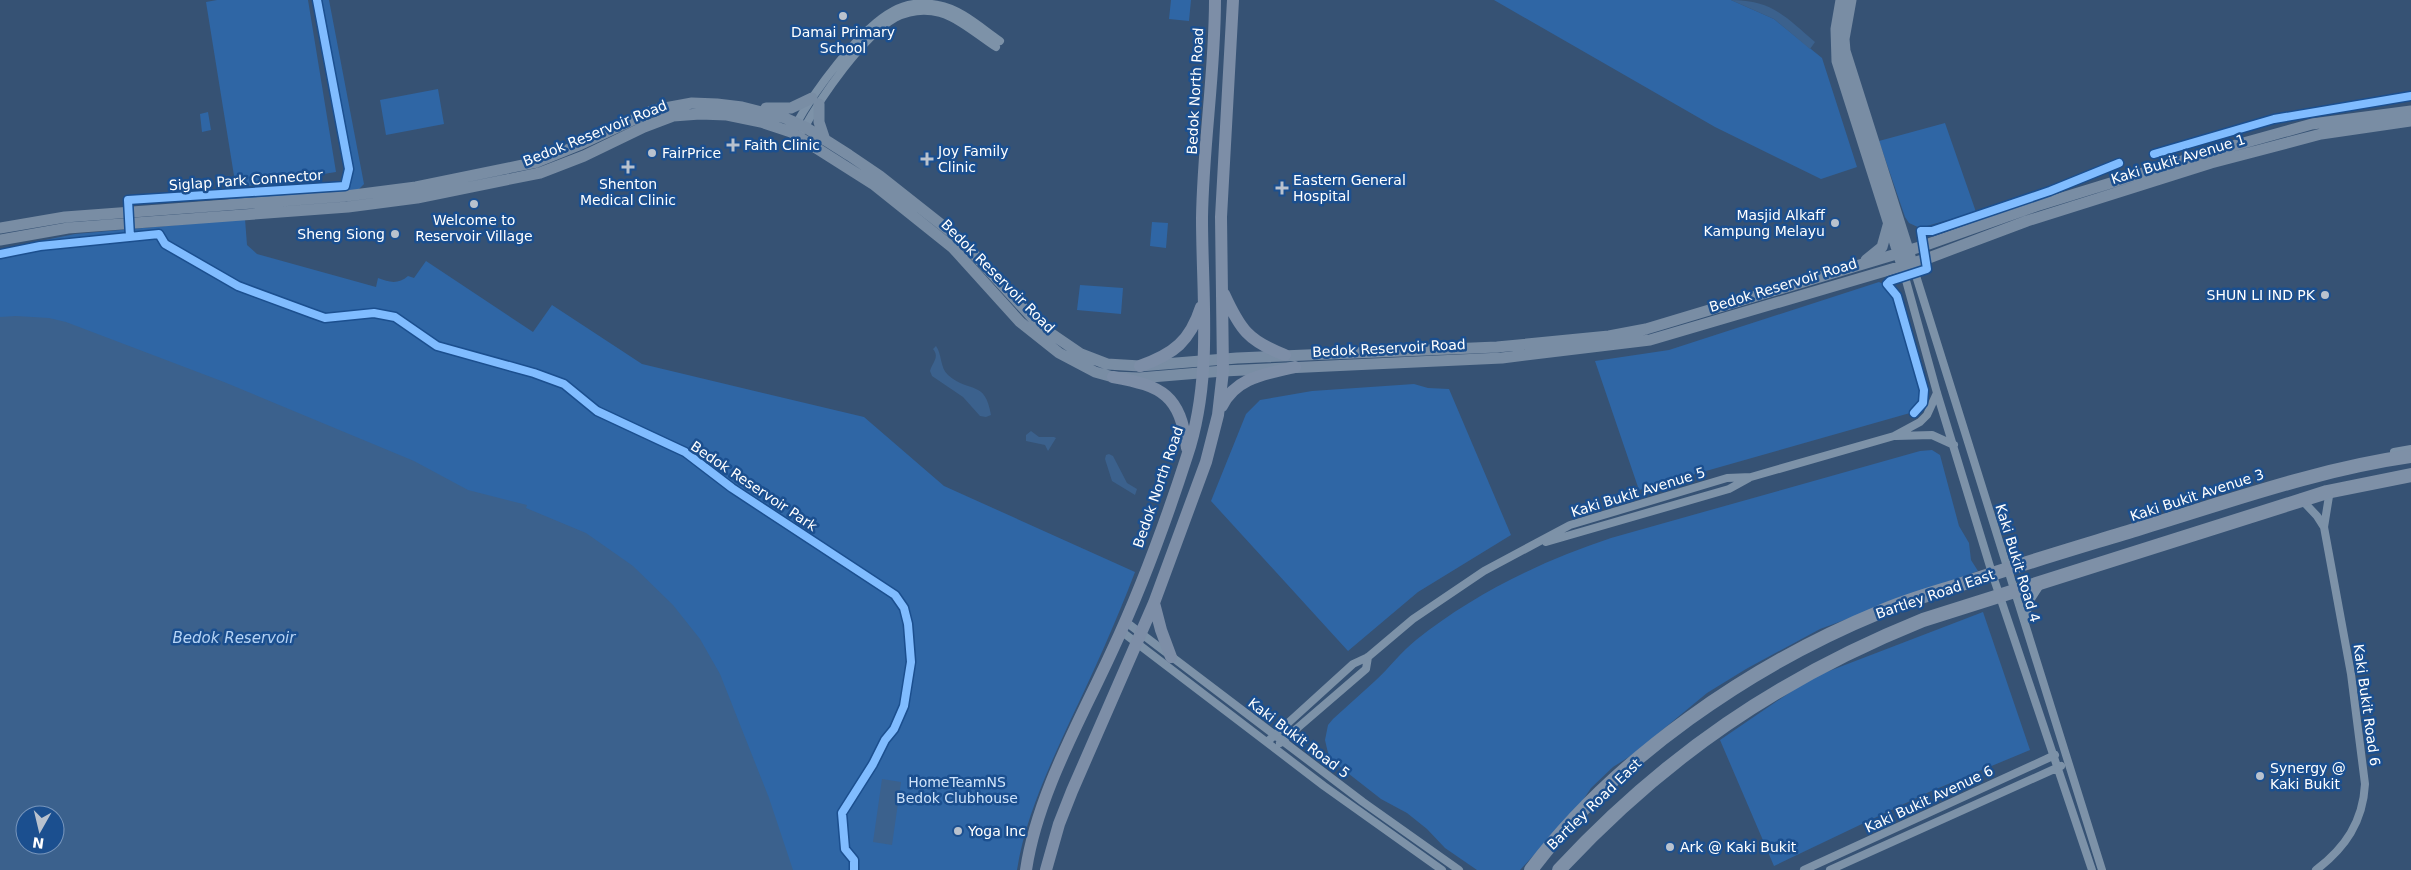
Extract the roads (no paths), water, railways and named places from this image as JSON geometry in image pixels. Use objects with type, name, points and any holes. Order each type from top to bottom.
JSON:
[{"type":"highway","name":"Bartley Road East","points":[[1531,870],[1546,850],[1598,796],[1685,723],[1770,668],[1848,626],[1882,611],[1977,578],[2321,474],[2411,456]]},
{"type":"highway","name":"Bartley Road East","points":[[1559,870],[1602,824],[1700,741],[1791,682],[1864,643],[1923,620],[2301,499],[2411,475]]},
{"type":"main road","name":"Bedok North Road","points":[[1026,870],[1038,824],[1052,784],[1123,626],[1188,456],[1199,408],[1205,366],[1202,216],[1215,0]]},
{"type":"main road","points":[[1046,870],[1072,791],[1140,639],[1154,603],[1206,462],[1218,415],[1223,365],[1220,217],[1233,0]]},
{"type":"main road","points":[[1841,0],[1836,29],[1837,60],[1889,221],[1904,252]]},
{"type":"main road","points":[[1851,0],[1844,39],[1845,52],[1907,264]]},
{"type":"main road","points":[[742,106],[791,108],[816,101],[825,140]]},
{"type":"main road","name":"Bedok Reservoir Road","points":[[0,228],[65,217],[346,196],[416,187],[537,162],[579,145],[639,116],[669,106],[692,103],[742,106],[825,140],[880,176],[950,230],[968,247],[1027,314],[1052,335],[1095,360],[1121,366],[1223,365],[1294,367],[1499,358],[1638,342],[1671,335],[1907,264]]},
{"type":"main road","name":"Kaki Bukit Avenue 1","points":[[1904,252],[2116,181],[2279,132],[2312,124],[2411,112]]},
{"type":"main road","name":"Bedok Reservoir Road","points":[[0,240],[68,228],[373,204],[458,191],[540,173],[584,156],[651,124],[680,115],[713,114],[739,117],[798,130],[872,184],[937,235],[961,256],[1020,322],[1046,345],[1082,367],[1113,377],[1139,378],[1205,366]]},
{"type":"main road","name":"Kaki Bukit Avenue 1","points":[[1907,264],[2026,221],[2211,163],[2321,134],[2411,121]]},
{"type":"main road","points":[[1854,268],[1882,247],[1889,221]]},
{"type":"main road","name":"Bedok Reservoir Road","points":[[1223,365],[1285,355],[1497,347],[1609,336],[1657,327],[1904,252]]},
{"type":"main road","points":[[1222,289],[1232,312],[1255,342],[1285,355]]},
{"type":"main road","points":[[1140,366],[1158,359],[1182,342],[1195,323],[1204,297]]},
{"type":"main road","points":[[1218,415],[1226,398],[1239,384],[1253,378],[1294,367]]},
{"type":"main road","points":[[1113,377],[1148,384],[1170,400],[1180,412],[1188,456]]},
{"type":"main road","points":[[1154,603],[1164,640],[1171,657]]},
{"type":"street","points":[[798,130],[816,101],[845,55],[880,20],[898,8],[920,3],[940,5],[957,12],[980,27],[998,44],[945,15],[926,11],[906,13],[889,22],[867,43],[816,101]]},
{"type":"street","name":"Kaki Bukit Road 4","points":[[1907,264],[1937,394],[1992,573],[2056,768],[2092,870]]},
{"type":"street","name":"Kaki Bukit Road 4","points":[[1907,264],[2015,591],[2102,870]]},
{"type":"street","points":[[1894,436],[1920,422],[1927,415],[1937,394]]},
{"type":"street","points":[[1894,436],[1932,435],[1954,445]]},
{"type":"street","name":"Kaki Bukit Avenue 5","points":[[1267,742],[1353,664],[1368,657],[1392,636],[1444,597],[1484,571],[1538,544],[1729,489],[1751,477],[1894,436]]},
{"type":"street","name":"Kaki Bukit Avenue 3","points":[[1992,573],[2329,467],[2411,449]]},
{"type":"street","points":[[2000,596],[2298,496],[2411,471]]},
{"type":"street","name":"Kaki Bukit Road 6","points":[[2316,870],[2342,847],[2358,820],[2364,802],[2365,784],[2351,674],[2324,527],[2330,488]]},
{"type":"street","name":"Kaki Bukit Road 6","points":[[2298,496],[2317,516],[2324,527]]},
{"type":"street","points":[[2025,627],[2029,602],[2043,582]]},
{"type":"street","name":"Kaki Bukit Road 5","points":[[1123,626],[1274,748],[1442,870]]},
{"type":"street","name":"Kaki Bukit Road 5","points":[[1140,639],[1171,657],[1282,741],[1460,870]]},
{"type":"street","name":"Kaki Bukit Avenue 5","points":[[1274,748],[1366,669],[1368,657]]},
{"type":"street","name":"Kaki Bukit Avenue 6","points":[[1804,870],[2064,751]]},
{"type":"street","name":"Kaki Bukit Avenue 6","points":[[1830,870],[2068,764]]},
{"type":"water","points":[[1731,0],[1757,3],[1778,12],[1815,42],[1810,49],[1774,19]]},
{"type":"water","name":"Bedok Reservoir","points":[[16,316],[49,318],[66,322],[224,382],[414,461],[468,490],[527,505],[526,508],[586,533],[633,566],[673,605],[700,639],[720,674],[769,798],[793,870],[0,870],[0,317]]},
{"type":"water","points":[[936,346],[945,372],[956,381],[981,392],[985,396],[991,415],[986,417],[980,416],[963,397],[932,376],[930,371],[936,357],[933,349]]},
{"type":"water","points":[[1031,431],[1039,437],[1056,438],[1048,451],[1045,445],[1026,441],[1026,435]]},
{"type":"water","points":[[1106,455],[1113,456],[1127,483],[1137,489],[1135,495],[1112,481],[1105,459]]},
{"type":"water","points":[[882,779],[901,782],[892,845],[873,842]]},
{"type":"place","name":"Damai Primary School","points":[[843,16]]},
{"type":"place","name":"Faith Clinic","points":[[733,145]]},
{"type":"place","name":"FairPrice","points":[[652,153]]},
{"type":"place","name":"Joy Family Clinic","points":[[927,159]]},
{"type":"place","name":"Shenton Medical Clinic","points":[[628,167]]},
{"type":"place","name":"Eastern General Hospital","points":[[1282,188]]},
{"type":"place","name":"Welcome to Reservoir Village","points":[[474,204]]},
{"type":"place","name":"Masjid Alkaff Kampung Melayu","points":[[1835,223]]},
{"type":"place","name":"Sheng Siong","points":[[395,234]]},
{"type":"place","name":"SHUN LI IND PK","points":[[2325,295]]},
{"type":"place","name":"Synergy @ Kaki Bukit","points":[[2260,776]]},
{"type":"place","name":"Yoga Inc","points":[[958,831]]},
{"type":"place","name":"Ark @ Kaki Bukit","points":[[1670,847]]},
{"type":"park label","name":"HomeTeamNS Bedok Clubhouse","points":[[957,790]]}]
